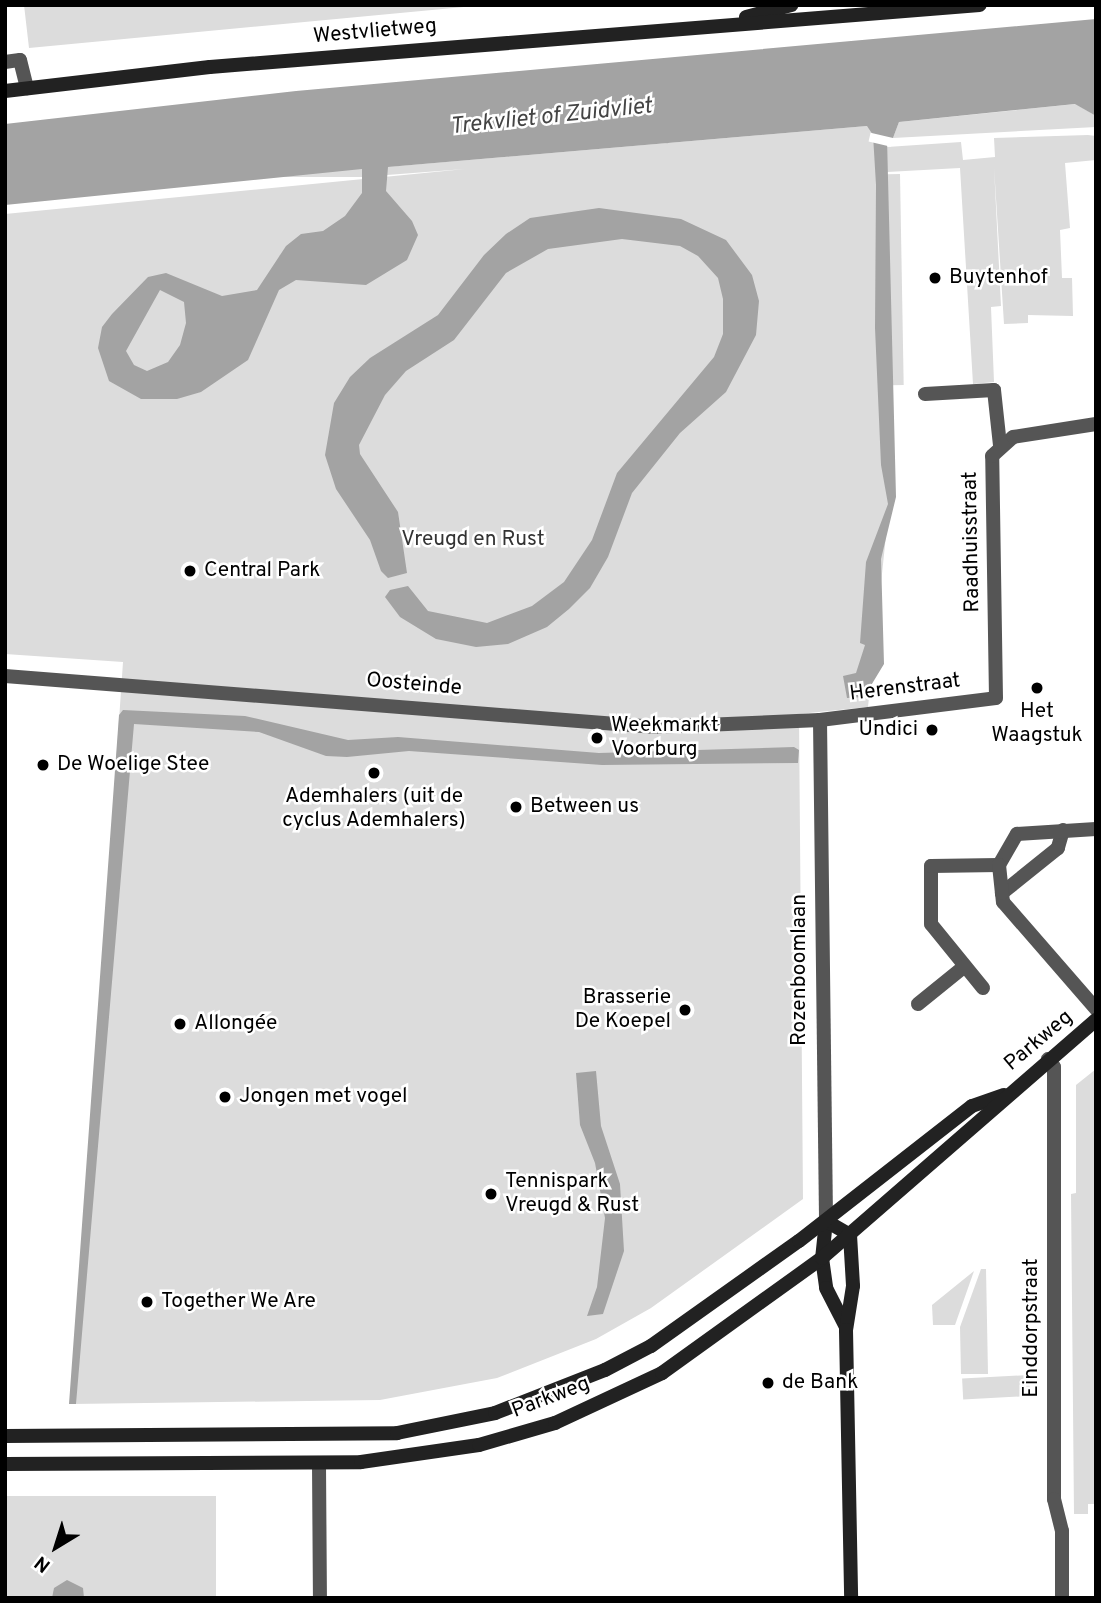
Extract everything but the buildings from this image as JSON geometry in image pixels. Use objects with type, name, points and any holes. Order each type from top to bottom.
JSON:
[{"type":"street","name":"Westvlietweg","points":[[728,22],[791,5]]},
{"type":"street","name":"Westvlietweg","points":[[5,91],[210,67],[728,22],[797,23],[980,5]]},
{"type":"street","points":[[13,61],[27,88]]},
{"type":"street","points":[[925,394],[993,390],[1000,445]]},
{"type":"street","name":"Raadhuisstraat","points":[[996,698],[990,475],[992,456],[1000,445],[1013,437],[1096,424]]},
{"type":"street","name":"Oosteinde","points":[[5,677],[655,727],[820,720]]},
{"type":"street","name":"Herenstraat","points":[[820,720],[996,698]]},
{"type":"street","name":"Rozenboomlaan","points":[[820,720],[826,1221],[822,1258],[826,1288],[846,1328]]},
{"type":"street","points":[[983,988],[931,924],[931,866],[999,865],[1017,834],[1096,829]]},
{"type":"street","points":[[1002,892],[1058,848],[1063,830]]},
{"type":"street","name":"Parkweg","points":[[999,865],[1003,902],[1043,943],[1096,1009]]},
{"type":"street","points":[[918,1004],[965,965]]},
{"type":"street","name":"Parkweg","points":[[5,1465],[319,1464],[443,1452],[555,1423],[662,1373],[822,1258],[976,1128],[1008,1093],[1096,1020]]},
{"type":"street","name":"Einddorpstraat","points":[[1048,1059],[1054,1067],[1054,1499],[1062,1531],[1062,1598]]},
{"type":"street","name":"Parkweg","points":[[5,1436],[397,1433],[495,1413],[593,1375],[651,1346],[826,1221],[972,1106],[1008,1093]]},
{"type":"street","points":[[826,1221],[850,1235]]},
{"type":"street","name":"Rozenboomlaan","points":[[850,1235],[853,1286],[846,1328],[851,1598]]},
{"type":"street","points":[[319,1464],[320,1598]]},
{"type":"green space","points":[[24,5],[60,7],[485,5],[29,48]]},
{"type":"green space","points":[[1076,104],[1096,116],[1096,127],[893,138],[899,122]]},
{"type":"green space","name":"Vreugd en Rust","points":[[867,126],[885,129],[889,507],[868,707],[799,714],[803,1199],[651,1308],[596,1339],[497,1378],[380,1400],[72,1404],[123,662],[5,654],[5,214],[465,169],[387,175],[387,167]]},
{"type":"green space","points":[[1096,136],[1096,160],[1065,163],[1070,228],[1060,230],[1062,278],[1072,278],[1073,316],[1028,315],[1028,323],[1004,324],[994,167],[1001,306],[991,307],[994,382],[973,384],[960,168],[887,172],[887,147],[961,142],[963,160],[995,157],[994,138]]},
{"type":"green space","points":[[73,169],[363,169],[363,177],[73,177]]},
{"type":"green space","points":[[887,174],[900,174],[904,385],[891,385]]},
{"type":"green space","points":[[1096,1069],[1096,1504],[1088,1504],[1088,1514],[1074,1514],[1071,1194],[1076,1193],[1076,1085]]},
{"type":"green space","points":[[981,1269],[986,1269],[988,1374],[961,1374],[960,1327]]},
{"type":"green space","points":[[974,1271],[955,1325],[933,1325],[932,1305]]},
{"type":"green space","points":[[1029,1375],[1030,1396],[963,1399],[962,1379]]},
{"type":"green space","points":[[5,1496],[216,1496],[216,1598],[5,1598]]},
{"type":"water","name":"Trekvliet of Zuidvliet","points":[[1096,19],[1096,116],[1075,104],[899,122],[893,138],[887,138],[896,497],[881,559],[884,664],[864,697],[847,698],[843,676],[856,673],[865,645],[860,643],[866,562],[888,504],[881,465],[875,328],[876,185],[873,135],[867,126],[388,167],[386,191],[412,221],[418,235],[407,260],[366,285],[296,280],[279,290],[248,360],[201,392],[177,399],[141,399],[109,381],[98,348],[102,327],[148,277],[166,273],[222,296],[257,290],[286,246],[301,234],[323,231],[345,216],[362,193],[362,169],[5,205],[5,124],[296,91]],"holes":[[[160,290],[184,302],[186,323],[180,345],[168,362],[147,371],[134,365],[126,351]]]},
{"type":"water","points":[[599,208],[681,219],[726,240],[752,275],[759,301],[756,335],[726,392],[680,433],[632,493],[608,557],[590,588],[569,609],[547,627],[508,644],[476,647],[436,639],[400,617],[385,597],[390,590],[408,586],[428,611],[487,623],[532,606],[564,582],[592,540],[617,473],[714,357],[723,334],[723,299],[718,278],[698,256],[680,246],[622,239],[548,249],[506,273],[454,340],[406,371],[385,395],[359,445],[360,454],[398,512],[407,573],[388,578],[381,571],[370,540],[336,489],[325,455],[334,403],[350,377],[370,358],[438,315],[484,255],[506,234],[530,218]]},
{"type":"water","points":[[123,710],[245,716],[348,740],[398,737],[599,753],[794,747],[799,750],[798,763],[602,765],[409,751],[347,757],[326,756],[259,732],[134,724],[76,1404],[69,1404],[119,715]]},
{"type":"water","points":[[596,1071],[601,1126],[620,1184],[624,1251],[603,1314],[587,1316],[597,1287],[605,1218],[595,1163],[580,1125],[576,1073]]},
{"type":"water","points":[[67,1580],[83,1588],[84,1598],[52,1598],[54,1588]]},
{"type":"pier","points":[[871,133],[893,138],[891,147],[869,142]]},
{"type":"place","name":"Buytenhof","points":[[935,278]]},
{"type":"place","name":"Central Park","points":[[190,571]]},
{"type":"place","name":"Het Waagstuk","points":[[1037,688]]},
{"type":"place","name":"Undici","points":[[932,730]]},
{"type":"place","name":"Weekmarkt Voorburg","points":[[597,738]]},
{"type":"place","name":"De Woelige Stee","points":[[43,765]]},
{"type":"place","name":"Ademhalers (uit de cyclus Ademhalers)","points":[[374,773]]},
{"type":"place","name":"Between us","points":[[516,807]]},
{"type":"place","name":"Brasserie De Koepel","points":[[685,1010]]},
{"type":"place","name":"Allongée","points":[[180,1024]]},
{"type":"place","name":"Jongen met vogel","points":[[225,1097]]},
{"type":"place","name":"Tennispark Vreugd & Rust","points":[[491,1194]]},
{"type":"place","name":"Together We Are","points":[[147,1302]]},
{"type":"place","name":"de Bank","points":[[768,1383]]}]
